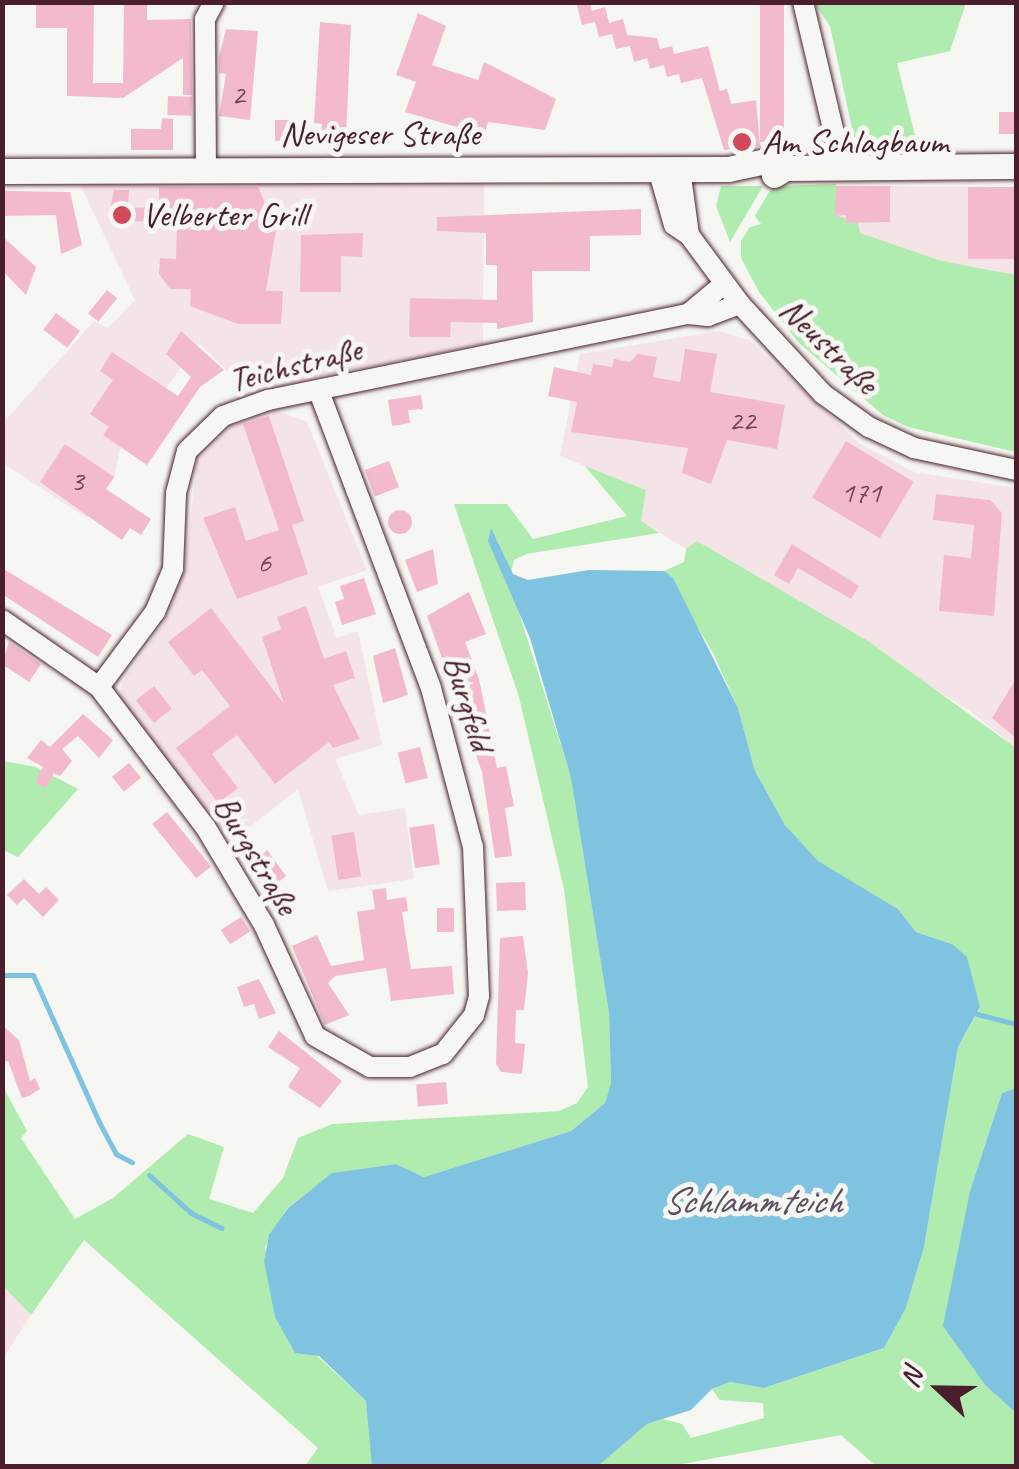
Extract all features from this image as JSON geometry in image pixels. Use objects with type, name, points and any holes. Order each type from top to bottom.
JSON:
[{"type":"main road","name":"Nevigeser Straße","points":[[2,170],[758,168],[776,175],[785,168],[1016,166]]},
{"type":"street","points":[[803,2],[842,167]]},
{"type":"street","points":[[205,8],[206,170]]},
{"type":"street","name":"Neustraße","points":[[669,169],[689,235],[740,304],[823,394],[869,427],[942,456],[1016,470]]},
{"type":"street","name":"Teichstraße","points":[[688,314],[724,284]]},
{"type":"street","name":"Teichstraße","points":[[98,687],[155,612],[173,569],[176,493],[196,437],[244,406],[688,314],[708,316],[740,304]]},
{"type":"street","name":"Burgfeld","points":[[320,391],[431,688],[473,847],[481,976],[474,1015],[455,1044]]},
{"type":"street","name":"Burgstraße","points":[[2,620],[98,687],[237,876],[315,1036],[350,1062],[391,1068],[429,1062],[455,1044]]},
{"type":"shaded area","points":[[484,183],[483,344],[247,390],[199,343],[120,450],[114,478],[87,518],[3,463],[3,423],[94,321],[108,328],[135,300],[80,184]]},
{"type":"shaded area","points":[[836,186],[1016,187],[1016,275],[942,261],[859,233],[835,216]]},
{"type":"shaded area","points":[[719,331],[749,340],[859,443],[914,472],[1016,488],[1016,748],[970,711],[697,541],[686,549],[641,521],[646,490],[560,456],[580,354]]},
{"type":"shaded area","points":[[276,410],[307,422],[367,570],[318,587],[337,638],[358,631],[382,745],[335,759],[359,815],[405,808],[414,879],[328,891],[298,789],[232,841],[120,703],[122,682],[165,621],[185,567],[197,461],[231,426]]},
{"type":"shaded area","points":[[3,1286],[31,1315],[3,1358]]},
{"type":"green space","points":[[814,3],[966,3],[950,51],[897,63],[918,147],[856,147],[830,26]]},
{"type":"green space","points":[[836,184],[836,215],[858,223],[860,233],[942,261],[1016,275],[1016,452],[908,427],[883,415],[799,343],[759,292],[741,258],[741,241],[750,227],[761,224],[755,216],[769,192],[775,186]]},
{"type":"green space","points":[[721,186],[763,186],[730,242],[716,206]]},
{"type":"green space","points":[[585,466],[646,490],[641,521],[659,533],[526,554],[514,560],[509,581],[571,777],[609,1013],[611,1083],[605,1103],[571,1131],[424,1177],[396,1164],[333,1173],[287,1208],[265,1247],[275,1317],[366,1401],[372,1447],[372,1466],[305,1466],[318,1448],[84,1240],[31,1315],[3,1286],[2,1085],[27,1131],[21,1138],[75,1219],[113,1198],[188,1134],[224,1147],[209,1199],[253,1213],[283,1178],[298,1138],[332,1124],[559,1111],[577,1103],[588,1087],[564,889],[519,697],[454,504],[507,504],[533,539],[627,516]]},
{"type":"green space","points":[[697,541],[868,641],[1016,748],[1016,1088],[1002,1093],[970,1191],[986,1386],[1016,1413],[1016,1466],[876,1466],[841,1435],[671,1466],[598,1466],[647,1424],[663,1419],[682,1424],[691,1438],[764,1418],[763,1403],[720,1400],[712,1389],[730,1382],[764,1388],[884,1348],[906,1308],[924,1247],[958,1047],[980,1008],[952,944],[916,932],[898,909],[817,861],[785,825],[755,771],[738,708],[713,653],[664,571],[684,562],[686,549]]},
{"type":"green space","points":[[3,761],[36,767],[78,789],[18,857],[3,850]]},
{"type":"water","name":"Schlammteich","points":[[491,528],[513,574],[528,580],[589,570],[664,571],[673,578],[738,708],[755,771],[785,825],[818,861],[898,909],[916,932],[952,944],[967,957],[980,1007],[958,1047],[924,1247],[906,1308],[884,1348],[764,1388],[730,1382],[712,1389],[691,1410],[647,1424],[598,1466],[372,1466],[366,1401],[319,1356],[295,1353],[275,1317],[264,1261],[269,1235],[288,1208],[332,1173],[396,1164],[424,1177],[571,1131],[605,1103],[611,1083],[609,1013],[571,778],[530,638],[488,541]]},
{"type":"water","points":[[1016,1088],[1016,1413],[986,1386],[943,1326],[970,1191],[1002,1093]]},
{"type":"building","points":[[36,2],[94,2],[93,83],[123,83],[124,2],[147,2],[147,20],[191,19],[192,95],[183,95],[183,58],[123,98],[67,96],[67,28],[36,28]]},
{"type":"building","points":[[576,2],[590,2],[592,11],[605,7],[609,23],[623,19],[627,35],[657,38],[660,49],[672,46],[674,54],[708,46],[720,91],[727,89],[731,104],[756,100],[760,146],[724,150],[702,78],[681,83],[679,74],[667,77],[664,65],[650,69],[647,58],[634,62],[630,46],[616,49],[612,34],[599,37],[595,22],[582,25]]},
{"type":"building","points":[[760,2],[784,2],[784,142],[760,142]]},
{"type":"building","points":[[418,13],[446,26],[432,65],[478,80],[484,62],[556,99],[545,130],[488,122],[484,135],[405,112],[416,82],[396,75]]},
{"type":"building","points":[[320,22],[351,25],[346,137],[321,134],[322,124],[314,123]]},
{"type":"building","points":[[226,29],[258,31],[250,120],[219,116],[226,74],[219,73],[219,57]]},
{"type":"building","points":[[168,96],[192,97],[191,116],[167,115]]},
{"type":"building","points":[[999,112],[1016,112],[1016,134],[999,134]]},
{"type":"building","points":[[162,118],[173,119],[173,150],[131,150],[131,129],[161,129]]},
{"type":"building","points":[[275,120],[296,120],[296,141],[275,141]]},
{"type":"building","points":[[836,186],[890,186],[890,222],[846,223],[846,215],[835,216]]},
{"type":"building","points":[[159,187],[258,187],[276,229],[266,291],[283,291],[281,324],[238,324],[190,306],[191,289],[170,289],[159,274],[160,258],[176,259],[177,223],[108,220],[114,190],[129,190],[128,208],[159,207]]},
{"type":"building","points":[[968,187],[1016,187],[1016,259],[968,259]]},
{"type":"building","points":[[2,191],[70,192],[82,245],[61,254],[56,215],[2,216]]},
{"type":"building","points":[[641,209],[641,235],[590,236],[590,271],[532,271],[533,322],[497,329],[497,323],[451,322],[450,337],[409,337],[410,298],[497,300],[497,265],[486,265],[486,233],[437,231],[437,217]]},
{"type":"building","points":[[363,233],[362,257],[341,256],[341,292],[300,292],[301,235]]},
{"type":"building","points":[[2,236],[36,267],[26,295],[2,270]]},
{"type":"building","points":[[107,290],[117,298],[98,321],[88,313]]},
{"type":"building","points":[[56,313],[80,331],[67,348],[43,330]]},
{"type":"building","points":[[181,331],[224,370],[200,387],[147,465],[103,435],[109,427],[90,414],[113,380],[100,371],[112,352],[178,396],[191,377],[166,354]]},
{"type":"building","points":[[685,349],[717,354],[710,392],[785,405],[777,449],[727,440],[711,484],[682,473],[688,448],[571,432],[577,402],[548,396],[554,367],[591,375],[593,364],[612,367],[614,359],[630,362],[638,354],[657,357],[653,377],[680,382]]},
{"type":"building","points":[[421,395],[423,409],[408,410],[410,423],[392,426],[388,400]]},
{"type":"building","points":[[269,416],[304,521],[292,525],[308,574],[237,599],[203,518],[235,507],[246,541],[279,530],[243,424]]},
{"type":"building","points":[[846,441],[914,482],[880,538],[812,498]]},
{"type":"building","points":[[65,444],[114,477],[106,489],[151,519],[141,535],[130,528],[122,540],[40,482]]},
{"type":"building","points":[[389,461],[399,487],[375,496],[365,470]]},
{"type":"building","points":[[936,494],[990,500],[1002,513],[994,616],[939,611],[944,555],[971,558],[974,525],[933,520]]},
{"type":"building","points":[[400,510],[409,513],[409,531],[400,534],[391,531],[388,522],[391,513]]},
{"type":"building","points":[[792,544],[859,586],[851,599],[798,568],[789,584],[774,575]]},
{"type":"building","points":[[433,549],[438,584],[417,592],[405,560]]},
{"type":"building","points":[[2,568],[112,635],[98,657],[2,594]]},
{"type":"building","points":[[364,578],[376,614],[342,625],[335,602],[344,599],[340,586]]},
{"type":"building","points":[[469,592],[486,634],[465,642],[479,679],[497,768],[506,766],[514,806],[505,808],[512,856],[495,858],[482,772],[427,616]]},
{"type":"building","points":[[306,606],[324,659],[346,651],[355,678],[333,685],[360,739],[333,748],[329,742],[275,784],[237,735],[212,754],[238,788],[218,803],[176,748],[230,706],[202,670],[194,676],[168,642],[211,608],[284,704],[262,637],[281,629],[277,617]]},
{"type":"building","points":[[9,642],[41,664],[29,682],[2,664]]},
{"type":"building","points":[[395,648],[408,695],[383,703],[373,656]]},
{"type":"building","points":[[1016,679],[1016,738],[992,718]]},
{"type":"building","points":[[154,686],[172,709],[154,723],[136,700]]},
{"type":"building","points":[[83,714],[113,740],[99,758],[78,736],[62,749],[72,761],[60,776],[54,773],[46,788],[35,782],[43,767],[27,758],[41,740],[50,747]]},
{"type":"building","points":[[420,747],[428,778],[405,784],[398,753]]},
{"type":"building","points":[[129,763],[141,778],[124,792],[112,777]]},
{"type":"building","points":[[167,812],[211,866],[196,878],[152,824]]},
{"type":"building","points":[[434,824],[440,865],[415,868],[409,827]]},
{"type":"building","points":[[354,832],[361,876],[338,880],[331,836]]},
{"type":"building","points":[[267,850],[286,876],[266,892],[249,869]]},
{"type":"building","points":[[24,879],[39,894],[46,887],[59,900],[43,917],[24,898],[17,905],[7,895]]},
{"type":"building","points":[[525,882],[526,910],[497,911],[496,883]]},
{"type":"building","points":[[386,888],[387,900],[406,897],[408,911],[402,912],[411,969],[452,966],[454,994],[391,1001],[386,968],[335,976],[328,983],[349,1015],[325,1025],[292,946],[317,935],[331,966],[364,960],[357,912],[375,909],[372,890]]},
{"type":"building","points":[[437,908],[454,908],[454,932],[437,932]]},
{"type":"building","points":[[241,917],[250,931],[230,944],[221,930]]},
{"type":"building","points":[[523,936],[528,973],[524,1010],[516,1010],[515,1043],[525,1044],[522,1074],[501,1072],[496,1064],[500,938]]},
{"type":"building","points":[[259,979],[276,1013],[259,1019],[254,1004],[244,1007],[237,987]]},
{"type":"building","points":[[2,1025],[19,1040],[30,1081],[35,1078],[40,1089],[29,1096],[22,1098],[8,1061],[2,1062]]},
{"type":"building","points":[[279,1031],[342,1081],[320,1108],[288,1087],[300,1068],[268,1047]]},
{"type":"building","points":[[446,1082],[448,1104],[418,1107],[416,1085]]},
{"type":"waterway","points":[[2,975],[33,975],[99,1122],[116,1154],[132,1162]]},
{"type":"waterway","points":[[977,1014],[1016,1024]]},
{"type":"waterway","points":[[149,1175],[191,1213],[222,1228]]},
{"type":"place","name":"Am Schlagbaum","points":[[742,142]]},
{"type":"place","name":"Velberter Grill","points":[[122,215]]}]
